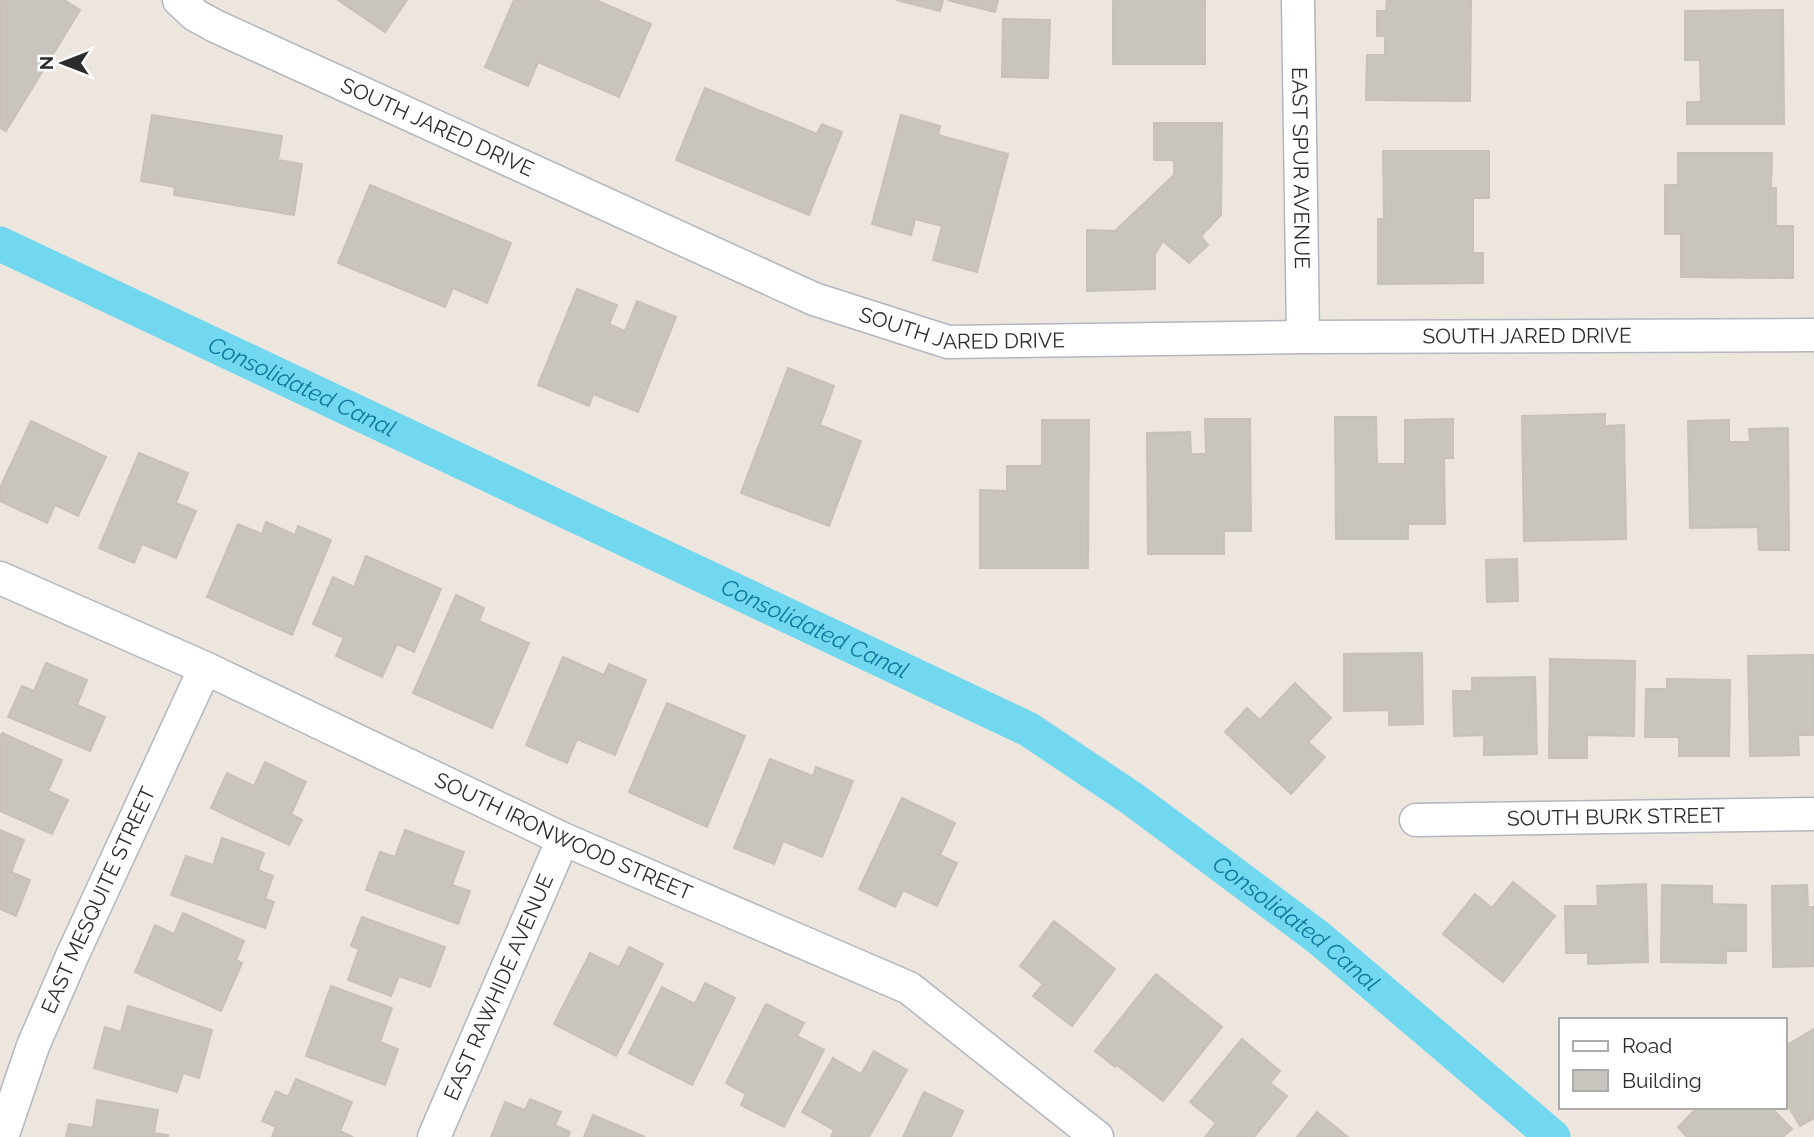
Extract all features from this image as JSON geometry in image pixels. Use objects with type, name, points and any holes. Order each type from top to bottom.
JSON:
[{"type":"street","name":"SOUTH JARED DRIVE","points":[[179,0],[195,15],[215,26],[814,299],[948,342],[1303,337],[1814,335]]},
{"type":"street","name":"EAST SPUR AVENUE","points":[[1298,0],[1303,337]]},
{"type":"street","name":"SOUTH IRONWOOD STREET","points":[[0,578],[205,668],[563,839],[909,988],[1097,1137]]},
{"type":"street","name":"EAST MESQUITE STREET","points":[[2,1137],[33,1046],[68,965],[205,668]]},
{"type":"street","name":"SOUTH BURK STREET","points":[[1416,820],[1814,814]]},
{"type":"street","name":"EAST RAWHIDE AVENUE","points":[[434,1137],[563,839]]},
{"type":"building","points":[[0,0],[64,0],[80,10],[6,131],[0,128]]},
{"type":"building","points":[[338,0],[407,0],[385,32]]},
{"type":"building","points":[[514,0],[596,0],[651,24],[619,97],[538,62],[528,86],[485,67]]},
{"type":"building","points":[[896,0],[943,0],[940,11]]},
{"type":"building","points":[[947,0],[998,0],[995,12]]},
{"type":"building","points":[[1113,0],[1205,0],[1205,64],[1113,64]]},
{"type":"building","points":[[1387,0],[1471,0],[1470,101],[1366,100],[1367,55],[1385,55],[1385,36],[1377,36],[1377,11],[1386,11]]},
{"type":"building","points":[[1783,10],[1784,124],[1687,124],[1687,102],[1701,102],[1700,60],[1685,60],[1685,11]]},
{"type":"building","points":[[1003,19],[1050,20],[1048,78],[1002,77]]},
{"type":"building","points":[[705,88],[817,134],[822,124],[842,132],[809,215],[676,160]]},
{"type":"building","points":[[152,115],[282,136],[278,160],[302,164],[294,215],[174,195],[175,187],[141,181]]},
{"type":"building","points":[[901,115],[940,126],[938,135],[1008,154],[977,272],[933,260],[942,226],[915,219],[911,235],[872,224]]},
{"type":"building","points":[[1154,123],[1222,123],[1221,215],[1201,236],[1208,245],[1189,263],[1163,241],[1155,254],[1155,289],[1087,291],[1087,230],[1115,231],[1174,175],[1174,160],[1154,160]]},
{"type":"building","points":[[1383,151],[1489,151],[1489,198],[1473,198],[1473,253],[1483,253],[1483,283],[1378,284],[1378,219],[1384,219]]},
{"type":"building","points":[[1678,153],[1772,153],[1771,188],[1776,188],[1776,226],[1793,226],[1793,278],[1681,277],[1681,234],[1665,234],[1665,185],[1678,185]]},
{"type":"building","points":[[370,185],[511,243],[487,303],[453,288],[445,307],[338,263]]},
{"type":"building","points":[[577,289],[617,305],[609,324],[625,331],[637,301],[676,317],[638,412],[593,394],[589,406],[538,385]]},
{"type":"building","points":[[788,368],[834,386],[820,425],[861,441],[829,526],[741,493]]},
{"type":"building","points":[[1605,414],[1605,426],[1624,425],[1626,539],[1524,541],[1522,416]]},
{"type":"building","points":[[1335,417],[1376,417],[1377,464],[1405,464],[1405,420],[1453,419],[1453,458],[1444,458],[1445,524],[1408,524],[1408,539],[1336,539]]},
{"type":"building","points":[[1205,419],[1250,419],[1251,531],[1224,531],[1224,554],[1148,554],[1147,433],[1190,432],[1191,454],[1206,454]]},
{"type":"building","points":[[1042,420],[1089,420],[1088,568],[980,568],[980,490],[1007,491],[1007,466],[1042,466]]},
{"type":"building","points":[[1729,420],[1729,442],[1750,442],[1749,429],[1788,428],[1789,550],[1759,550],[1758,527],[1690,528],[1688,421]]},
{"type":"building","points":[[31,421],[106,457],[78,516],[55,505],[47,523],[0,501],[0,488]]},
{"type":"building","points":[[139,453],[188,473],[176,503],[196,511],[176,558],[142,544],[134,563],[99,548]]},
{"type":"building","points":[[266,522],[295,535],[298,526],[331,540],[292,635],[207,597],[238,524],[262,534]]},
{"type":"building","points":[[366,556],[441,589],[414,652],[397,644],[382,677],[336,656],[344,638],[313,624],[333,577],[354,587]]},
{"type":"building","points":[[1517,559],[1518,601],[1487,602],[1486,560]]},
{"type":"building","points":[[456,595],[484,608],[479,621],[529,643],[492,728],[413,693]]},
{"type":"building","points":[[1422,653],[1423,724],[1389,725],[1389,710],[1344,711],[1344,654]]},
{"type":"building","points":[[1814,655],[1814,735],[1798,735],[1799,755],[1750,756],[1748,656]]},
{"type":"building","points":[[563,657],[604,675],[609,664],[646,680],[615,755],[577,739],[567,763],[526,745]]},
{"type":"building","points":[[1550,659],[1635,661],[1634,736],[1587,735],[1587,758],[1549,758]]},
{"type":"building","points":[[46,663],[87,680],[77,705],[105,717],[90,751],[8,717],[22,686],[34,691]]},
{"type":"building","points":[[1535,677],[1537,754],[1484,755],[1484,735],[1454,736],[1453,691],[1472,691],[1472,678]]},
{"type":"building","points":[[1667,679],[1730,680],[1729,756],[1679,756],[1679,737],[1645,737],[1646,689],[1667,689]]},
{"type":"building","points":[[1295,683],[1331,718],[1308,742],[1325,757],[1291,794],[1225,732],[1247,708],[1260,720]]},
{"type":"building","points":[[667,703],[745,736],[707,827],[629,792]]},
{"type":"building","points":[[2,733],[62,760],[48,791],[68,800],[52,834],[0,811]]},
{"type":"building","points":[[770,759],[813,776],[816,767],[853,781],[822,857],[783,841],[774,864],[734,848]]},
{"type":"building","points":[[265,762],[306,782],[291,814],[302,820],[289,845],[211,808],[227,773],[254,786]]},
{"type":"building","points":[[902,798],[955,823],[940,855],[957,863],[937,906],[903,890],[895,907],[859,889]]},
{"type":"building","points":[[0,830],[24,840],[11,872],[30,880],[16,916],[0,909]]},
{"type":"building","points":[[405,830],[464,852],[452,885],[470,891],[458,924],[366,890],[380,852],[395,857]]},
{"type":"building","points":[[222,838],[264,853],[258,870],[273,876],[265,899],[274,902],[265,928],[171,895],[186,856],[213,865]]},
{"type":"building","points":[[1513,882],[1555,916],[1503,982],[1443,934],[1475,894],[1492,908]]},
{"type":"building","points":[[1646,884],[1648,962],[1588,964],[1588,953],[1566,953],[1565,906],[1598,906],[1597,886]]},
{"type":"building","points":[[1662,885],[1712,886],[1712,904],[1746,905],[1746,951],[1726,951],[1726,963],[1661,962]]},
{"type":"building","points":[[1807,885],[1808,907],[1814,907],[1814,966],[1773,967],[1772,886]]},
{"type":"building","points":[[183,913],[244,941],[236,960],[242,963],[221,1011],[135,972],[155,925],[174,934]]},
{"type":"building","points":[[362,917],[445,947],[430,987],[399,976],[391,996],[348,980],[359,949],[351,946]]},
{"type":"building","points":[[1054,921],[1115,969],[1072,1026],[1033,996],[1043,984],[1020,966]]},
{"type":"building","points":[[629,947],[663,964],[616,1056],[554,1024],[590,953],[619,967]]},
{"type":"building","points":[[1156,974],[1222,1027],[1163,1101],[1095,1051]]},
{"type":"building","points":[[705,983],[735,998],[692,1085],[629,1053],[662,987],[695,1004]]},
{"type":"building","points":[[331,986],[392,1008],[380,1042],[398,1049],[385,1085],[306,1056]]},
{"type":"building","points":[[766,1004],[804,1023],[797,1036],[824,1050],[784,1127],[741,1105],[746,1094],[726,1083]]},
{"type":"building","points":[[128,1006],[212,1030],[199,1078],[183,1073],[177,1092],[94,1068],[105,1027],[121,1032]]},
{"type":"building","points":[[1814,1029],[1814,1118],[1800,1126],[1786,1102],[1786,1046]]},
{"type":"building","points":[[1242,1039],[1280,1071],[1270,1083],[1287,1096],[1254,1137],[1205,1137],[1216,1123],[1190,1102]]},
{"type":"building","points":[[874,1051],[907,1070],[869,1137],[831,1137],[834,1130],[802,1112],[833,1058],[861,1074]]},
{"type":"building","points":[[296,1079],[352,1102],[340,1131],[353,1137],[272,1137],[276,1127],[262,1121],[276,1091],[288,1097]]},
{"type":"building","points":[[924,1092],[963,1111],[951,1137],[903,1137]]},
{"type":"building","points":[[530,1099],[561,1112],[555,1125],[570,1132],[568,1137],[491,1137],[505,1102],[525,1110]]},
{"type":"building","points":[[97,1100],[158,1110],[154,1133],[168,1137],[66,1137],[69,1124],[93,1128]]},
{"type":"building","points":[[1696,1109],[1773,1109],[1792,1129],[1783,1137],[1687,1137],[1678,1127]]},
{"type":"building","points":[[1317,1112],[1348,1137],[1297,1137]]},
{"type":"building","points":[[593,1115],[645,1137],[584,1137]]},
{"type":"waterway","name":"Consolidated Canal","points":[[0,244],[1028,729],[1134,800],[1319,938],[1553,1137]]}]
